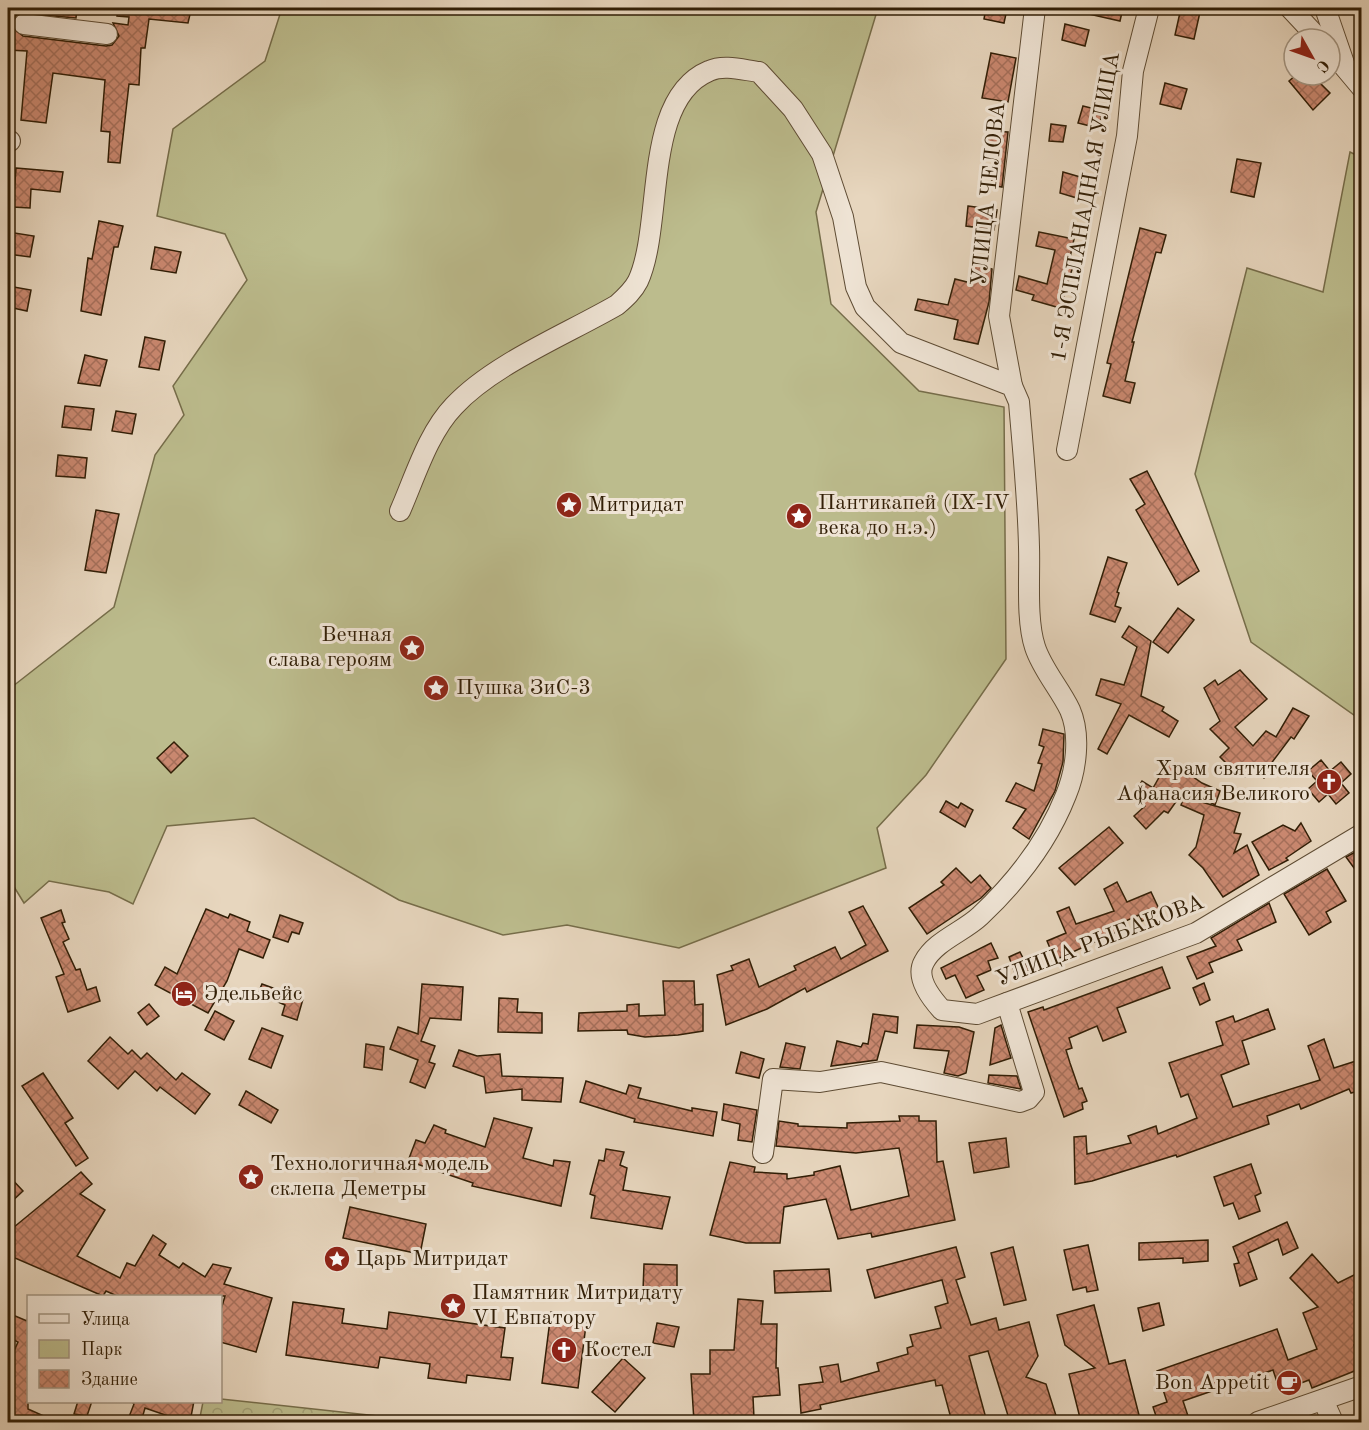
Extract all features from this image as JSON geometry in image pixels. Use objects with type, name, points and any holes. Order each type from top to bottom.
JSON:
[{"type":"street","name":"УЛИЦА ЧЕЛОВА","points":[[942,1010],[926,988],[923,963],[934,950],[979,917],[1029,862],[1053,826],[1068,792],[1075,764],[1075,737],[1071,712],[1035,647],[1032,630],[1019,402],[1012,386],[999,316],[1035,8]]},
{"type":"street","name":"1-Я ЭСПЛАНАДНАЯ УЛИЦА","points":[[1067,450],[1128,135],[1133,71],[1149,8]]},
{"type":"street","points":[[1290,8],[1308,27]]},
{"type":"street","points":[[1325,8],[1345,66]]},
{"type":"street","points":[[24,24],[107,34]]},
{"type":"street","points":[[1342,63],[1362,88]]},
{"type":"street","points":[[400,511],[440,424],[454,406],[499,371],[617,305],[630,293],[638,280],[645,254],[663,142],[673,107],[683,90],[709,71],[725,68],[759,72],[780,92],[809,131],[833,180],[856,287],[866,307],[882,327],[901,343],[1012,386]]},
{"type":"street","name":"УЛИЦА РЫБАКОВА","points":[[942,1010],[977,1014],[1197,933],[1362,834]]},
{"type":"street","points":[[763,1153],[773,1078],[820,1082],[881,1072],[1020,1102],[1028,1099],[1034,1092],[1007,1003]]},
{"type":"street","points":[[1258,1422],[1362,1386]]},
{"type":"street","points":[[1323,1400],[1333,1422]]},
{"type":"green space","points":[[282,8],[878,8],[816,212],[831,304],[919,391],[1004,407],[1006,659],[926,775],[877,828],[886,868],[679,948],[567,925],[503,935],[399,900],[254,818],[167,826],[133,904],[109,892],[49,881],[24,903],[8,877],[8,690],[114,607],[155,455],[184,415],[173,386],[247,280],[225,234],[157,216],[173,129],[265,61]]},
{"type":"green space","points":[[1350,152],[1362,158],[1361,720],[1251,642],[1195,474],[1247,268],[1323,292]]},
{"type":"green space","points":[[222,1399],[433,1422],[199,1422],[203,1403],[222,1403]]},
{"type":"building","points":[[8,8],[77,8],[76,18],[20,13],[14,17],[13,28],[23,36],[106,46],[112,45],[119,36],[113,23],[128,25],[129,17],[117,16],[118,8],[191,10],[188,23],[149,19],[145,48],[141,48],[139,85],[129,84],[120,163],[108,162],[110,132],[101,131],[105,80],[53,73],[46,123],[21,120],[27,51],[8,50]]},
{"type":"building","points":[[986,8],[1007,9],[1004,23],[984,19]]},
{"type":"building","points":[[1084,8],[1123,8],[1120,21],[1084,13]]},
{"type":"building","points":[[1181,8],[1200,12],[1194,39],[1175,35]]},
{"type":"building","points":[[1065,24],[1089,30],[1085,46],[1062,40]]},
{"type":"building","points":[[991,53],[1016,58],[1008,102],[982,98]]},
{"type":"building","points":[[1165,83],[1187,89],[1181,109],[1160,104]]},
{"type":"building","points":[[1294,87],[1324,87],[1330,93],[1313,110]]},
{"type":"building","points":[[1083,106],[1103,111],[1098,128],[1078,123]]},
{"type":"building","points":[[1051,124],[1066,126],[1063,142],[1049,141]]},
{"type":"building","points":[[988,131],[1008,132],[1002,187],[991,185],[996,154],[987,154]]},
{"type":"building","points":[[1237,159],[1261,163],[1254,197],[1231,192]]},
{"type":"building","points":[[16,168],[63,172],[60,192],[31,189],[30,208],[13,207]]},
{"type":"building","points":[[1063,172],[1084,178],[1080,199],[1060,193]]},
{"type":"building","points":[[968,206],[997,210],[994,230],[966,226]]},
{"type":"building","points":[[99,221],[123,226],[118,247],[114,247],[101,315],[81,311],[88,258],[92,259]]},
{"type":"building","points":[[1140,228],[1166,235],[1161,253],[1156,252],[1132,342],[1134,342],[1125,381],[1135,383],[1130,403],[1103,396],[1111,364],[1107,363]]},
{"type":"building","points":[[8,232],[34,236],[30,257],[8,254]]},
{"type":"building","points":[[1039,232],[1074,239],[1069,262],[1074,263],[1060,308],[1032,300],[1034,295],[1016,290],[1019,276],[1047,284],[1055,250],[1036,246]]},
{"type":"building","points":[[155,247],[181,252],[176,273],[151,269]]},
{"type":"building","points":[[975,264],[992,269],[989,302],[978,344],[954,339],[958,320],[915,310],[918,299],[948,305],[955,279],[971,283]]},
{"type":"building","points":[[8,286],[31,290],[27,311],[8,307]]},
{"type":"building","points":[[145,337],[165,341],[159,370],[139,367]]},
{"type":"building","points":[[85,355],[107,360],[100,386],[78,383]]},
{"type":"building","points":[[65,406],[94,409],[91,430],[62,427]]},
{"type":"building","points":[[116,411],[136,414],[132,434],[112,431]]},
{"type":"building","points":[[58,455],[87,458],[85,478],[56,476]]},
{"type":"building","points":[[1147,471],[1199,571],[1178,585],[1136,510],[1145,504],[1130,479]]},
{"type":"building","points":[[96,510],[119,514],[106,573],[85,570]]},
{"type":"building","points":[[1108,557],[1127,563],[1117,592],[1119,593],[1115,606],[1121,608],[1115,622],[1090,614]]},
{"type":"building","points":[[1178,608],[1194,620],[1168,653],[1153,642]]},
{"type":"building","points":[[1129,626],[1151,641],[1141,696],[1164,707],[1162,711],[1178,721],[1169,737],[1129,715],[1107,754],[1098,749],[1121,704],[1096,695],[1101,679],[1124,685],[1137,647],[1122,637]]},
{"type":"building","points":[[1240,670],[1267,699],[1235,727],[1253,746],[1266,731],[1276,737],[1293,708],[1309,716],[1294,739],[1291,737],[1270,765],[1274,769],[1264,778],[1254,768],[1245,777],[1240,777],[1220,757],[1229,748],[1210,729],[1220,721],[1204,688],[1215,680],[1218,685]]},
{"type":"building","points":[[1043,729],[1064,734],[1063,762],[1055,791],[1029,839],[1013,828],[1026,809],[1006,801],[1016,783],[1034,791],[1042,764],[1038,763],[1044,747],[1039,745]]},
{"type":"building","points":[[174,742],[188,756],[171,773],[157,758]]},
{"type":"building","points":[[1169,760],[1202,783],[1220,791],[1215,805],[1185,789],[1168,813],[1164,811],[1146,829],[1134,816],[1145,806],[1134,794],[1142,781],[1153,788]]},
{"type":"building","name":"Храм святителя Афанасия Великого","points":[[1321,760],[1330,771],[1341,762],[1351,774],[1341,783],[1349,793],[1336,804],[1328,794],[1319,802],[1308,789],[1317,781],[1308,771]]},
{"type":"building","points":[[1184,797],[1240,813],[1234,833],[1241,834],[1234,853],[1247,845],[1259,875],[1223,897],[1203,868],[1189,855],[1196,847],[1204,815],[1181,805]]},
{"type":"building","points":[[946,801],[958,808],[961,803],[973,810],[965,827],[940,812]]},
{"type":"building","points":[[1301,823],[1311,841],[1286,858],[1288,860],[1269,870],[1252,842],[1283,825],[1295,831]]},
{"type":"building","points":[[1109,827],[1123,843],[1075,885],[1059,868]]},
{"type":"building","points":[[1359,850],[1362,853],[1362,879],[1346,857]]},
{"type":"building","points":[[956,868],[971,883],[980,875],[991,888],[981,898],[927,934],[909,908],[944,885],[941,882]]},
{"type":"building","points":[[1327,869],[1346,901],[1326,912],[1331,922],[1309,935],[1284,894]]},
{"type":"building","points":[[1117,882],[1127,902],[1151,892],[1161,913],[1142,921],[1139,915],[1114,926],[1117,932],[1055,960],[1047,941],[1066,933],[1057,912],[1069,907],[1076,924],[1114,911],[1104,889]]},
{"type":"building","points":[[1269,903],[1276,922],[1237,940],[1242,950],[1209,963],[1213,972],[1197,979],[1187,957],[1216,946],[1211,938]]},
{"type":"building","points":[[863,906],[888,951],[807,992],[805,988],[767,1009],[726,1025],[717,975],[733,970],[731,966],[749,959],[759,987],[796,970],[794,966],[835,947],[841,959],[866,945],[849,912]]},
{"type":"building","points":[[206,909],[228,918],[230,914],[250,922],[247,931],[270,940],[263,958],[239,949],[227,981],[208,1013],[155,985],[165,967],[177,974]]},
{"type":"building","points":[[61,910],[65,922],[62,923],[69,939],[63,942],[76,970],[80,969],[87,990],[96,987],[100,1001],[68,1012],[56,977],[64,974],[41,918]]},
{"type":"building","points":[[280,915],[303,923],[299,934],[292,932],[288,942],[273,937]]},
{"type":"building","points":[[991,943],[998,958],[988,961],[991,970],[977,976],[984,990],[966,998],[955,975],[946,979],[941,968]]},
{"type":"building","points":[[1020,952],[1029,970],[1016,976],[1009,957]]},
{"type":"building","points":[[1162,967],[1170,988],[1117,1008],[1126,1032],[1103,1041],[1097,1026],[1069,1038],[1072,1048],[1066,1050],[1079,1089],[1082,1088],[1087,1101],[1082,1103],[1083,1109],[1064,1117],[1028,1012],[1043,1007],[1044,1010]]},
{"type":"building","points":[[663,981],[694,981],[695,1005],[703,1004],[703,1031],[645,1037],[628,1034],[627,1030],[578,1031],[579,1013],[627,1011],[627,1005],[639,1004],[639,1016],[665,1015]]},
{"type":"building","points":[[1204,983],[1210,1000],[1200,1005],[1193,988]]},
{"type":"building","points":[[262,984],[303,999],[297,1020],[282,1015],[285,1005],[258,993]]},
{"type":"building","points":[[422,984],[463,987],[461,1020],[430,1018],[421,1041],[435,1046],[429,1062],[435,1064],[425,1088],[410,1082],[418,1060],[390,1049],[398,1027],[418,1034]]},
{"type":"building","points":[[499,998],[518,999],[517,1012],[542,1013],[542,1033],[498,1032]]},
{"type":"building","points":[[149,1004],[159,1016],[147,1025],[138,1013]]},
{"type":"building","points":[[1268,1009],[1275,1029],[1242,1041],[1249,1064],[1221,1075],[1233,1107],[1320,1080],[1308,1046],[1324,1039],[1334,1068],[1362,1059],[1362,1090],[1351,1093],[1349,1089],[1301,1109],[1299,1104],[1267,1116],[1269,1124],[1177,1157],[1176,1155],[1092,1181],[1075,1184],[1074,1137],[1086,1136],[1087,1154],[1131,1143],[1128,1136],[1156,1126],[1158,1134],[1197,1118],[1188,1094],[1181,1097],[1169,1063],[1223,1045],[1216,1022],[1233,1016],[1235,1022]]},
{"type":"building","points":[[215,1011],[234,1021],[224,1040],[205,1030]]},
{"type":"building","points":[[873,1014],[898,1017],[897,1033],[885,1031],[877,1060],[831,1066],[837,1041],[861,1047],[863,1043],[868,1044]]},
{"type":"building","points":[[917,1025],[959,1027],[974,1032],[966,1073],[958,1076],[944,1073],[949,1051],[914,1048]]},
{"type":"building","points":[[1001,1025],[1011,1058],[990,1065],[995,1028]]},
{"type":"building","points":[[262,1028],[283,1036],[271,1068],[249,1059]]},
{"type":"building","points":[[110,1037],[128,1054],[132,1050],[141,1059],[147,1053],[176,1080],[182,1073],[210,1094],[195,1114],[160,1087],[157,1091],[135,1071],[118,1089],[88,1061]]},
{"type":"building","points":[[786,1043],[805,1047],[800,1069],[780,1067]]},
{"type":"building","points":[[366,1044],[384,1047],[382,1070],[364,1067]]},
{"type":"building","points":[[459,1050],[477,1056],[500,1054],[502,1076],[563,1078],[561,1102],[522,1100],[522,1089],[486,1093],[484,1077],[453,1066]]},
{"type":"building","points":[[741,1052],[764,1059],[759,1078],[736,1073]]},
{"type":"building","points":[[43,1073],[73,1118],[65,1123],[88,1158],[76,1166],[22,1086]]},
{"type":"building","points":[[989,1075],[1017,1076],[1021,1089],[988,1083]]},
{"type":"building","points":[[586,1081],[626,1094],[629,1085],[641,1088],[638,1098],[692,1111],[692,1108],[717,1112],[713,1136],[634,1122],[635,1119],[580,1102]]},
{"type":"building","points":[[246,1091],[278,1110],[271,1123],[239,1105]]},
{"type":"building","points":[[724,1104],[757,1110],[752,1142],[738,1140],[740,1124],[722,1120]]},
{"type":"building","points":[[899,1116],[919,1116],[919,1121],[936,1121],[937,1162],[943,1161],[955,1220],[872,1237],[871,1233],[838,1239],[826,1199],[784,1207],[780,1243],[746,1243],[710,1235],[730,1162],[755,1167],[754,1172],[787,1174],[787,1179],[814,1175],[814,1172],[840,1166],[851,1210],[909,1196],[899,1148],[856,1153],[776,1146],[779,1121],[798,1124],[798,1126],[847,1128],[847,1123],[900,1121]]},
{"type":"building","points":[[494,1118],[532,1128],[523,1158],[553,1166],[554,1160],[570,1162],[561,1206],[472,1186],[473,1183],[408,1161],[416,1140],[425,1143],[434,1125],[446,1130],[445,1133],[485,1147]]},
{"type":"building","points":[[1006,1138],[1009,1167],[974,1173],[969,1143]]},
{"type":"building","points":[[606,1149],[624,1152],[620,1165],[627,1168],[623,1190],[670,1197],[662,1229],[591,1218],[595,1196],[590,1194],[599,1160],[604,1161]]},
{"type":"building","points":[[1251,1164],[1261,1193],[1255,1196],[1260,1211],[1239,1219],[1233,1203],[1224,1206],[1214,1177]]},
{"type":"building","points":[[81,1172],[92,1184],[80,1194],[105,1210],[77,1256],[120,1278],[127,1263],[135,1266],[153,1235],[166,1244],[159,1255],[179,1268],[183,1263],[205,1277],[213,1264],[231,1268],[224,1284],[272,1298],[256,1352],[222,1343],[222,1306],[225,1296],[115,1295],[106,1291],[101,1295],[8,1255],[8,1232]]},
{"type":"building","points":[[8,1175],[23,1191],[8,1205]]},
{"type":"building","points":[[350,1207],[426,1224],[420,1254],[343,1238]]},
{"type":"building","points":[[1287,1222],[1298,1248],[1283,1255],[1278,1239],[1248,1253],[1257,1279],[1240,1286],[1234,1264],[1239,1263],[1233,1247]]},
{"type":"building","points":[[1208,1240],[1208,1261],[1183,1263],[1183,1258],[1139,1260],[1139,1243]]},
{"type":"building","points":[[1088,1245],[1098,1290],[1087,1292],[1086,1287],[1073,1290],[1064,1250]]},
{"type":"building","points":[[956,1247],[965,1277],[956,1280],[971,1325],[996,1318],[999,1330],[1029,1322],[1038,1356],[1026,1377],[1046,1384],[1058,1422],[1010,1422],[988,1351],[969,1356],[987,1422],[952,1422],[942,1385],[936,1386],[935,1380],[820,1405],[821,1409],[801,1413],[799,1385],[823,1382],[820,1367],[838,1364],[841,1382],[879,1371],[877,1363],[908,1354],[907,1348],[913,1346],[910,1335],[941,1328],[935,1307],[948,1303],[942,1280],[875,1298],[867,1270]]},
{"type":"building","points":[[1013,1247],[1026,1300],[1004,1305],[991,1253]]},
{"type":"building","points":[[1312,1254],[1338,1283],[1362,1271],[1362,1294],[1356,1297],[1362,1310],[1362,1342],[1354,1345],[1362,1368],[1312,1388],[1309,1380],[1280,1391],[1273,1370],[1183,1401],[1190,1422],[1158,1422],[1153,1407],[1167,1402],[1157,1371],[1277,1329],[1288,1360],[1317,1349],[1303,1313],[1318,1307],[1290,1278]]},
{"type":"building","points":[[644,1264],[677,1265],[677,1290],[643,1291]]},
{"type":"building","points":[[829,1269],[831,1291],[775,1293],[774,1271]]},
{"type":"building","points":[[738,1299],[763,1301],[761,1324],[777,1324],[776,1368],[778,1368],[780,1395],[753,1397],[754,1418],[694,1422],[691,1374],[710,1374],[710,1350],[734,1350]]},
{"type":"building","points":[[293,1302],[344,1309],[342,1323],[387,1329],[389,1312],[505,1328],[501,1357],[513,1358],[510,1380],[467,1375],[466,1383],[428,1378],[430,1364],[380,1357],[378,1368],[286,1355]]},
{"type":"building","points":[[1159,1303],[1164,1325],[1143,1331],[1138,1308]]},
{"type":"building","points":[[1094,1305],[1109,1364],[1125,1360],[1140,1419],[1127,1422],[1081,1422],[1069,1374],[1095,1368],[1065,1345],[1057,1315]]},
{"type":"building","name":"Костел","points":[[551,1312],[587,1317],[578,1388],[542,1383]]},
{"type":"building","points":[[8,1313],[27,1321],[28,1409],[57,1422],[8,1422],[8,1364],[18,1342],[8,1337]]},
{"type":"building","points":[[657,1323],[679,1327],[674,1347],[653,1343]]},
{"type":"building","points":[[623,1358],[645,1378],[615,1412],[592,1392]]},
{"type":"building","points":[[77,1403],[91,1403],[87,1416],[74,1414]]},
{"type":"building","points":[[194,1403],[190,1422],[173,1422],[174,1418],[145,1408],[141,1422],[127,1422],[134,1404]]},
{"type":"place","name":"Митридат","points":[[569,505]]},
{"type":"place","name":"Пантикапей (IX-IV века до н.э.)","points":[[799,516]]},
{"type":"place","name":"Вечная слава героям","points":[[412,648]]},
{"type":"place","name":"Пушка ЗиС-3","points":[[436,688]]},
{"type":"place","name":"Храм святителя Афанасия Великого","points":[[1329,782]]},
{"type":"place","name":"Эдельвейс","points":[[184,994]]},
{"type":"place","name":"Технологичная модель склепа Деметры","points":[[251,1177]]},
{"type":"place","name":"Царь Митридат","points":[[337,1259]]},
{"type":"place","name":"Памятник Митридату VI Евпатору","points":[[453,1306]]},
{"type":"place","name":"Костел","points":[[564,1350]]},
{"type":"place","name":"Bon Appetit","points":[[1289,1383]]}]
